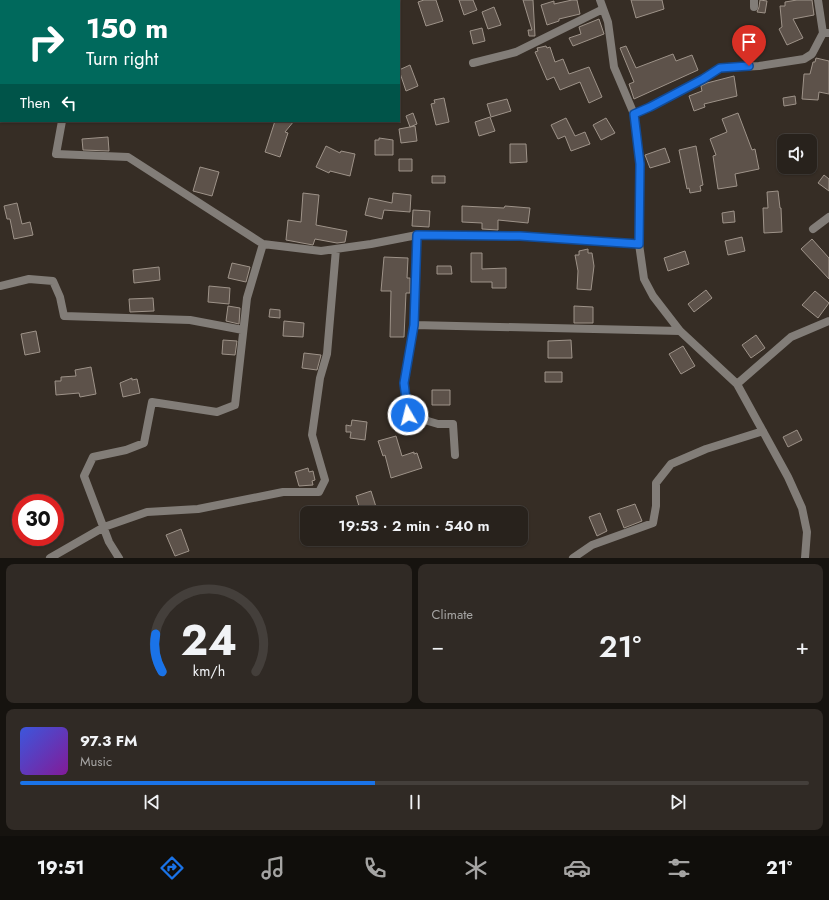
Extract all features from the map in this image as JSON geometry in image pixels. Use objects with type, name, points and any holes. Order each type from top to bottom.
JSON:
[{"type":"street","points":[[600,0],[608,22],[614,67],[634,114],[640,164],[639,244],[644,279],[653,296],[680,331],[737,384],[788,477],[802,508],[807,532],[805,558]]},
{"type":"street","points":[[634,114],[703,79],[720,68],[759,66],[804,59],[812,54],[826,33],[818,0]]},
{"type":"street","points":[[473,63],[516,52],[603,10]]},
{"type":"street","points":[[62,122],[56,154],[128,157],[263,244],[321,250],[371,244],[417,235],[520,236],[639,244]]},
{"type":"street","points":[[813,229],[829,217]]},
{"type":"street","points":[[417,235],[414,325],[404,383],[408,415],[438,424],[453,424],[455,455]]},
{"type":"street","points":[[119,558],[109,542],[84,476],[93,457],[126,450],[144,443],[152,402],[217,412],[235,405],[247,298],[263,244]]},
{"type":"street","points":[[50,558],[104,528],[147,512],[198,509],[283,492],[319,492],[324,480],[312,435],[320,378],[327,354],[336,249]]},
{"type":"street","points":[[0,286],[29,279],[53,281],[60,297],[64,316],[190,320],[243,330]]},
{"type":"street","points":[[737,384],[791,337],[829,321]]},
{"type":"street","points":[[414,325],[680,331]]},
{"type":"street","points":[[573,558],[592,545],[653,523],[656,506],[656,483],[671,464],[706,449],[763,431]]},
{"type":"building","points":[[424,0],[436,0],[443,21],[426,26],[418,2]]},
{"type":"building","points":[[459,0],[473,0],[477,10],[464,15]]},
{"type":"building","points":[[523,0],[533,0],[535,36],[529,36],[528,30],[532,30]]},
{"type":"building","points":[[577,0],[580,14],[559,19],[559,21],[547,25],[541,5],[554,1],[554,4]]},
{"type":"building","points":[[631,0],[662,0],[664,9],[636,18]]},
{"type":"building","points":[[760,0],[767,1],[765,13],[757,12]]},
{"type":"building","points":[[812,0],[814,15],[793,19],[803,38],[787,45],[779,29],[782,27],[780,6],[785,6],[785,2]]},
{"type":"building","points":[[494,7],[501,25],[488,29],[482,12]]},
{"type":"building","points":[[599,19],[604,34],[573,46],[569,38],[581,34],[579,27]]},
{"type":"building","points":[[482,28],[485,41],[473,44],[470,31]]},
{"type":"building","points":[[546,46],[547,48],[550,47],[555,62],[563,59],[569,74],[589,67],[602,97],[589,103],[580,82],[560,90],[554,77],[547,80],[535,52],[538,51],[537,48]]},
{"type":"building","points":[[626,46],[636,68],[673,54],[676,61],[692,55],[698,70],[634,99],[629,84],[634,82],[620,48]]},
{"type":"building","points":[[816,58],[829,61],[829,94],[819,92],[818,100],[802,99],[804,74],[810,74],[813,62],[815,62]]},
{"type":"building","points":[[410,65],[418,86],[406,91],[400,70]]},
{"type":"building","points":[[734,76],[737,96],[704,104],[705,107],[694,111],[689,96],[702,91],[701,86],[707,83]]},
{"type":"building","points":[[795,96],[796,104],[784,106],[783,98]]},
{"type":"building","points":[[444,98],[449,122],[436,125],[431,104],[435,103],[434,100]]},
{"type":"building","points":[[507,99],[511,111],[491,117],[487,104]]},
{"type":"building","points":[[413,113],[417,124],[410,127],[406,116]]},
{"type":"building","points":[[738,113],[752,150],[755,149],[759,169],[735,174],[737,186],[718,189],[713,156],[716,155],[710,139],[727,132],[722,119]]},
{"type":"building","points":[[490,117],[495,131],[479,136],[475,122]]},
{"type":"building","points":[[566,118],[575,136],[585,132],[590,144],[571,151],[565,136],[558,139],[551,125]]},
{"type":"building","points":[[606,118],[615,133],[601,140],[593,125]]},
{"type":"building","points":[[275,122],[293,122],[285,132],[288,133],[280,157],[265,152]]},
{"type":"building","points":[[415,126],[417,141],[401,143],[399,129]]},
{"type":"building","points":[[108,137],[109,151],[83,150],[82,139]]},
{"type":"building","points":[[379,138],[393,140],[393,155],[375,155],[375,140],[379,140]]},
{"type":"building","points":[[510,144],[526,144],[527,162],[510,163]]},
{"type":"building","points":[[326,146],[340,153],[341,151],[355,154],[350,176],[330,171],[329,173],[316,167]]},
{"type":"building","points":[[696,146],[703,185],[700,186],[701,191],[690,193],[689,188],[687,189],[679,150]]},
{"type":"building","points":[[665,148],[670,162],[650,168],[645,155]]},
{"type":"building","points":[[399,159],[412,159],[412,171],[399,171]]},
{"type":"building","points":[[200,167],[219,172],[212,196],[193,191]]},
{"type":"building","points":[[824,175],[829,179],[829,191],[818,183]]},
{"type":"building","points":[[432,176],[445,176],[445,183],[432,183]]},
{"type":"building","points":[[778,191],[781,208],[782,232],[764,233],[763,208],[768,208],[767,192]]},
{"type":"building","points":[[303,193],[319,195],[316,225],[347,231],[345,242],[337,243],[315,239],[313,245],[286,240],[288,220],[301,222]]},
{"type":"building","points":[[393,193],[411,195],[410,212],[384,210],[382,219],[365,215],[369,198],[392,203]]},
{"type":"building","points":[[17,203],[22,224],[30,222],[33,235],[14,239],[10,219],[7,219],[4,206]]},
{"type":"building","points":[[462,206],[504,208],[505,206],[530,208],[528,223],[498,220],[498,230],[482,229],[482,223],[462,222]]},
{"type":"building","points":[[413,210],[430,211],[429,227],[412,226]]},
{"type":"building","points":[[734,211],[735,222],[723,223],[722,213]]},
{"type":"building","points":[[742,237],[745,251],[728,255],[725,241]]},
{"type":"building","points":[[812,239],[829,258],[829,279],[801,249]]},
{"type":"building","points":[[588,249],[588,253],[592,253],[594,266],[591,290],[577,289],[578,271],[575,255],[579,255],[579,251]]},
{"type":"building","points":[[685,251],[689,264],[668,271],[664,258]]},
{"type":"building","points":[[471,253],[482,253],[482,269],[506,268],[506,288],[492,288],[492,282],[471,282]]},
{"type":"building","points":[[384,257],[408,258],[407,278],[410,278],[410,293],[406,293],[404,337],[390,337],[391,291],[381,291]]},
{"type":"building","points":[[232,263],[250,267],[246,282],[228,278]]},
{"type":"building","points":[[437,266],[451,266],[452,274],[437,274]]},
{"type":"building","points":[[159,267],[160,280],[134,283],[133,270]]},
{"type":"building","points":[[209,286],[230,288],[229,304],[208,302]]},
{"type":"building","points":[[706,290],[712,298],[694,312],[688,304]]},
{"type":"building","points":[[815,291],[829,303],[818,318],[802,305]]},
{"type":"building","points":[[153,298],[154,311],[130,312],[129,299]]},
{"type":"building","points":[[228,306],[240,308],[239,324],[226,321]]},
{"type":"building","points":[[574,306],[593,307],[593,323],[574,323]]},
{"type":"building","points":[[270,309],[280,310],[280,318],[269,317]]},
{"type":"building","points":[[284,321],[304,323],[303,337],[283,336]]},
{"type":"building","points":[[36,331],[40,352],[25,355],[21,334]]},
{"type":"building","points":[[756,335],[765,348],[751,358],[742,345]]},
{"type":"building","points":[[223,340],[237,341],[235,355],[222,354]]},
{"type":"building","points":[[571,340],[572,358],[548,358],[548,341]]},
{"type":"building","points":[[683,346],[695,366],[681,374],[669,354]]},
{"type":"building","points":[[304,353],[321,355],[317,370],[302,368]]},
{"type":"building","points":[[91,367],[96,394],[80,397],[79,393],[56,395],[55,381],[61,381],[61,377],[76,376],[75,370]]},
{"type":"building","points":[[545,372],[562,372],[562,382],[545,382]]},
{"type":"building","points":[[132,378],[132,380],[137,379],[140,393],[123,397],[120,383]]},
{"type":"building","points":[[432,390],[450,390],[450,405],[432,405]]},
{"type":"building","points":[[352,420],[367,422],[365,440],[350,438],[351,432],[346,432],[346,425],[351,426]]},
{"type":"building","points":[[797,430],[802,440],[788,447],[783,437]]},
{"type":"building","points":[[396,436],[402,456],[414,452],[414,454],[417,453],[422,468],[391,478],[385,455],[383,456],[378,441]]},
{"type":"building","points":[[308,468],[309,472],[313,471],[315,480],[312,481],[313,485],[299,486],[295,472]]},
{"type":"building","points":[[371,491],[376,506],[359,506],[356,496]]},
{"type":"building","points":[[635,504],[642,521],[624,528],[617,510]]},
{"type":"building","points":[[600,513],[607,531],[597,536],[589,517]]},
{"type":"building","points":[[181,529],[189,551],[175,556],[166,535]]},
{"type":"route","points":[[408,415],[404,383],[414,325],[417,235],[520,236],[639,244],[640,164],[634,114],[703,79],[720,68],[749,66]]}]
